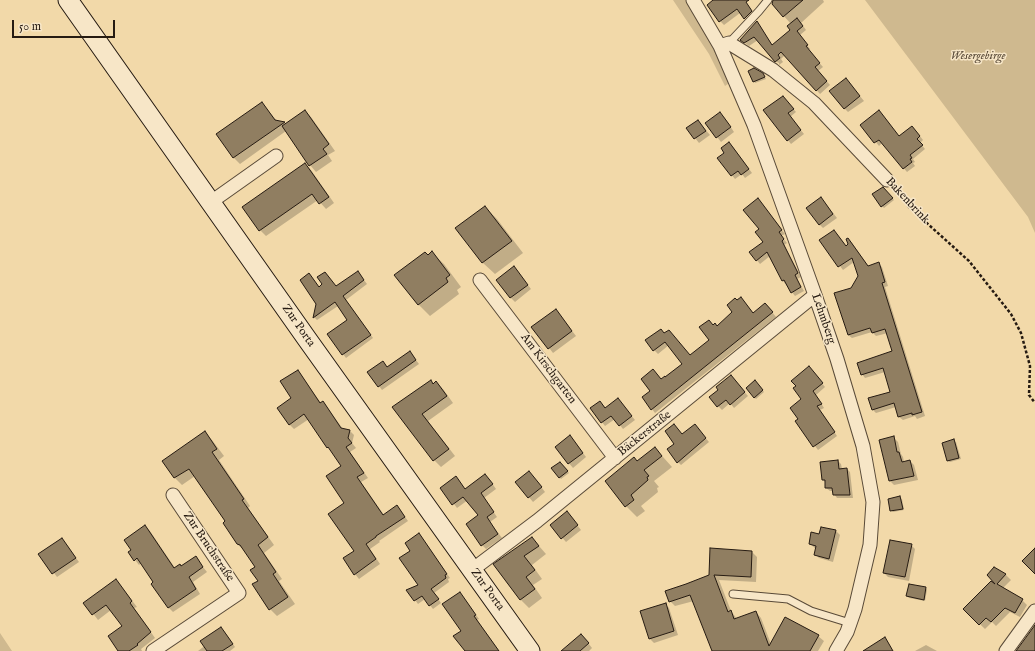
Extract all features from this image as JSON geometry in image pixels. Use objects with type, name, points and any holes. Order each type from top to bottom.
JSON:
[{"type":"main road","name":"Zur Porta","points":[[68,0],[530,651]]},
{"type":"street","name":"Lehmberg","points":[[693,0],[725,44],[816,295],[863,446],[872,502],[870,545],[856,608],[847,632],[836,651]]},
{"type":"street","name":"Bakenbrink","points":[[725,44],[773,70],[814,103],[887,180]]},
{"type":"street","points":[[211,202],[276,156]]},
{"type":"street","name":"Am Kirschgarten","points":[[480,280],[615,458]]},
{"type":"street","name":"Bäckerstraße","points":[[472,570],[537,521],[816,295]]},
{"type":"street","name":"Zur Bruchstraße","points":[[153,651],[239,593],[173,495]]},
{"type":"street","points":[[1006,651],[1035,611]]},
{"type":"lane","points":[[725,44],[759,11],[768,0]]},
{"type":"lane","points":[[733,594],[788,599],[811,611],[850,623]]},
{"type":"path","name":"Bakenbrink","points":[[887,180],[909,207],[969,261],[1011,314],[1022,333],[1030,366],[1029,395],[1035,403]]},
{"type":"green space","points":[[673,0],[693,0],[736,78],[725,86],[709,54]]},
{"type":"green space","name":"Wesergebirge","points":[[865,0],[1035,0],[1035,233],[1028,217]]},
{"type":"green space","points":[[0,633],[12,651],[0,651]]},
{"type":"building","points":[[713,0],[749,0],[746,2],[752,11],[744,19],[737,9],[719,22],[707,5]]},
{"type":"building","points":[[773,0],[803,0],[783,17],[772,4]]},
{"type":"building","points":[[797,18],[803,26],[797,31],[808,45],[806,46],[820,63],[815,67],[827,81],[816,91],[781,52],[778,55],[780,58],[775,62],[754,37],[744,43],[740,40],[757,21],[772,45],[790,30],[787,26]]},
{"type":"building","points":[[754,68],[763,73],[765,77],[753,82],[748,71]]},
{"type":"building","points":[[846,78],[860,96],[844,109],[829,91]]},
{"type":"building","points":[[783,96],[794,109],[788,113],[801,130],[787,141],[763,110]]},
{"type":"building","points":[[262,102],[275,120],[285,122],[233,158],[216,134]]},
{"type":"building","points":[[305,110],[329,144],[323,149],[327,154],[309,166],[282,126]]},
{"type":"building","points":[[879,110],[899,136],[912,126],[920,136],[917,139],[923,145],[910,155],[912,162],[903,169],[879,140],[874,143],[860,125]]},
{"type":"building","points":[[720,112],[731,127],[716,138],[705,123]]},
{"type":"building","points":[[698,120],[706,131],[694,139],[686,128]]},
{"type":"building","points":[[729,142],[749,169],[741,175],[738,171],[731,176],[717,158],[724,153],[721,148]]},
{"type":"building","points":[[305,163],[329,197],[319,204],[312,194],[259,231],[242,207]]},
{"type":"building","points":[[883,187],[893,198],[881,207],[872,194]]},
{"type":"building","points":[[821,197],[833,214],[819,225],[806,208]]},
{"type":"building","points":[[758,198],[782,230],[779,232],[784,239],[782,241],[798,273],[795,275],[801,287],[791,293],[784,280],[782,281],[767,252],[756,261],[749,252],[763,242],[755,232],[759,229],[743,210]]},
{"type":"building","points":[[485,206],[512,241],[482,263],[455,228]]},
{"type":"building","points":[[834,230],[846,246],[848,244],[846,239],[848,238],[868,266],[879,262],[885,282],[882,283],[922,412],[898,417],[894,403],[872,410],[868,398],[890,392],[883,368],[861,375],[857,363],[892,351],[885,329],[872,333],[870,328],[848,335],[834,293],[851,288],[858,276],[852,258],[838,267],[819,240]]},
{"type":"building","points":[[432,251],[450,275],[446,278],[448,282],[418,305],[394,275],[425,252],[428,255]]},
{"type":"building","points":[[514,266],[528,285],[510,298],[496,280]]},
{"type":"building","points":[[358,271],[364,280],[343,296],[371,335],[342,355],[327,334],[347,320],[335,302],[313,318],[316,304],[300,280],[309,273],[319,287],[322,284],[317,277],[325,272],[336,286]]},
{"type":"building","points":[[741,297],[753,313],[765,303],[773,312],[651,410],[642,397],[650,391],[641,379],[653,369],[661,379],[682,364],[665,342],[653,351],[645,340],[661,329],[664,333],[669,330],[690,355],[709,340],[699,327],[709,320],[713,325],[715,323],[717,326],[732,312],[727,305],[735,298],[737,300]]},
{"type":"building","points":[[556,309],[572,331],[548,349],[531,327]]},
{"type":"building","points":[[410,351],[416,360],[378,387],[367,372],[383,361],[387,367]]},
{"type":"building","points":[[809,366],[823,383],[813,391],[822,404],[817,406],[835,432],[813,447],[795,421],[798,419],[790,408],[801,399],[793,388],[796,386],[791,381]]},
{"type":"building","points":[[298,370],[320,403],[323,401],[341,428],[350,430],[348,438],[352,443],[346,447],[364,473],[357,477],[383,515],[397,505],[405,517],[366,544],[376,559],[354,575],[343,558],[354,551],[328,514],[344,503],[326,476],[341,466],[304,414],[289,425],[277,408],[291,398],[280,381]]},
{"type":"building","points":[[731,375],[745,392],[730,405],[726,400],[717,407],[709,397],[718,390],[716,387]]},
{"type":"building","points":[[431,380],[433,384],[436,381],[447,396],[422,414],[449,449],[433,461],[392,407]]},
{"type":"building","points":[[755,380],[763,390],[754,398],[746,388]]},
{"type":"building","points":[[618,398],[632,416],[619,426],[611,416],[601,423],[590,408],[600,401],[605,408]]},
{"type":"building","points":[[674,424],[682,434],[695,424],[706,438],[677,463],[667,449],[674,444],[665,431]]},
{"type":"building","points":[[205,431],[217,449],[212,452],[244,499],[242,500],[268,537],[258,545],[276,572],[273,574],[288,597],[269,610],[252,584],[258,581],[250,570],[255,567],[240,545],[237,544],[223,523],[225,521],[189,469],[174,478],[162,461]]},
{"type":"building","points":[[570,435],[583,453],[568,464],[555,447]]},
{"type":"building","points":[[894,436],[897,452],[899,452],[902,462],[910,460],[914,476],[889,481],[879,440]]},
{"type":"building","points":[[954,439],[959,458],[947,461],[942,443]]},
{"type":"building","points":[[655,447],[662,456],[644,470],[649,476],[647,477],[648,480],[631,495],[634,500],[625,507],[605,481],[634,457],[637,461]]},
{"type":"building","points":[[838,460],[839,469],[847,468],[850,495],[833,495],[832,488],[825,488],[825,480],[822,480],[820,462]]},
{"type":"building","points":[[560,462],[568,471],[559,478],[551,468]]},
{"type":"building","points":[[529,471],[542,487],[528,498],[515,482]]},
{"type":"building","points":[[485,474],[493,484],[481,493],[494,512],[487,517],[498,534],[481,546],[466,524],[478,515],[463,497],[452,505],[440,488],[456,476],[465,489]]},
{"type":"building","points":[[900,496],[903,509],[890,511],[888,499]]},
{"type":"building","points":[[567,511],[578,525],[561,539],[550,525]]},
{"type":"building","points":[[145,525],[174,568],[180,564],[181,566],[196,556],[203,567],[189,577],[196,589],[168,608],[151,584],[153,582],[137,558],[134,561],[128,552],[131,550],[124,540]]},
{"type":"building","points":[[821,527],[836,530],[829,559],[814,555],[816,546],[809,544],[811,532],[819,534]]},
{"type":"building","points":[[419,533],[447,574],[445,575],[446,578],[431,589],[439,599],[429,606],[422,596],[414,601],[406,590],[418,585],[399,558],[410,551],[405,543]]},
{"type":"building","points":[[532,537],[539,546],[524,556],[535,570],[526,577],[535,589],[520,600],[493,564]]},
{"type":"building","points":[[62,538],[76,558],[52,574],[38,554]]},
{"type":"building","points":[[890,540],[912,544],[905,577],[883,573]]},
{"type":"building","points":[[710,548],[752,551],[751,577],[714,575],[728,612],[731,610],[734,619],[756,611],[769,646],[785,617],[819,635],[810,651],[712,651],[690,595],[669,602],[665,591],[709,575]]},
{"type":"building","points":[[1035,548],[1035,574],[1022,561]]},
{"type":"building","points":[[994,567],[1006,574],[997,584],[1023,599],[1015,613],[1005,608],[991,622],[986,618],[979,625],[963,609],[991,581],[995,584],[987,575]]},
{"type":"building","points":[[116,579],[132,601],[130,603],[151,632],[137,644],[138,645],[129,651],[118,651],[108,636],[122,626],[106,605],[92,615],[83,603]]},
{"type":"building","points":[[909,584],[926,587],[924,600],[906,596]]},
{"type":"building","points":[[460,592],[476,615],[474,616],[499,651],[465,651],[453,636],[461,631],[442,604]]},
{"type":"building","points":[[666,603],[674,631],[649,639],[640,611]]},
{"type":"building","points":[[1035,625],[1035,651],[1016,651]]},
{"type":"building","points":[[221,627],[233,644],[222,651],[207,651],[200,641]]},
{"type":"building","points":[[581,634],[589,643],[580,651],[561,651]]},
{"type":"building","points":[[885,637],[893,651],[863,651]]}]
